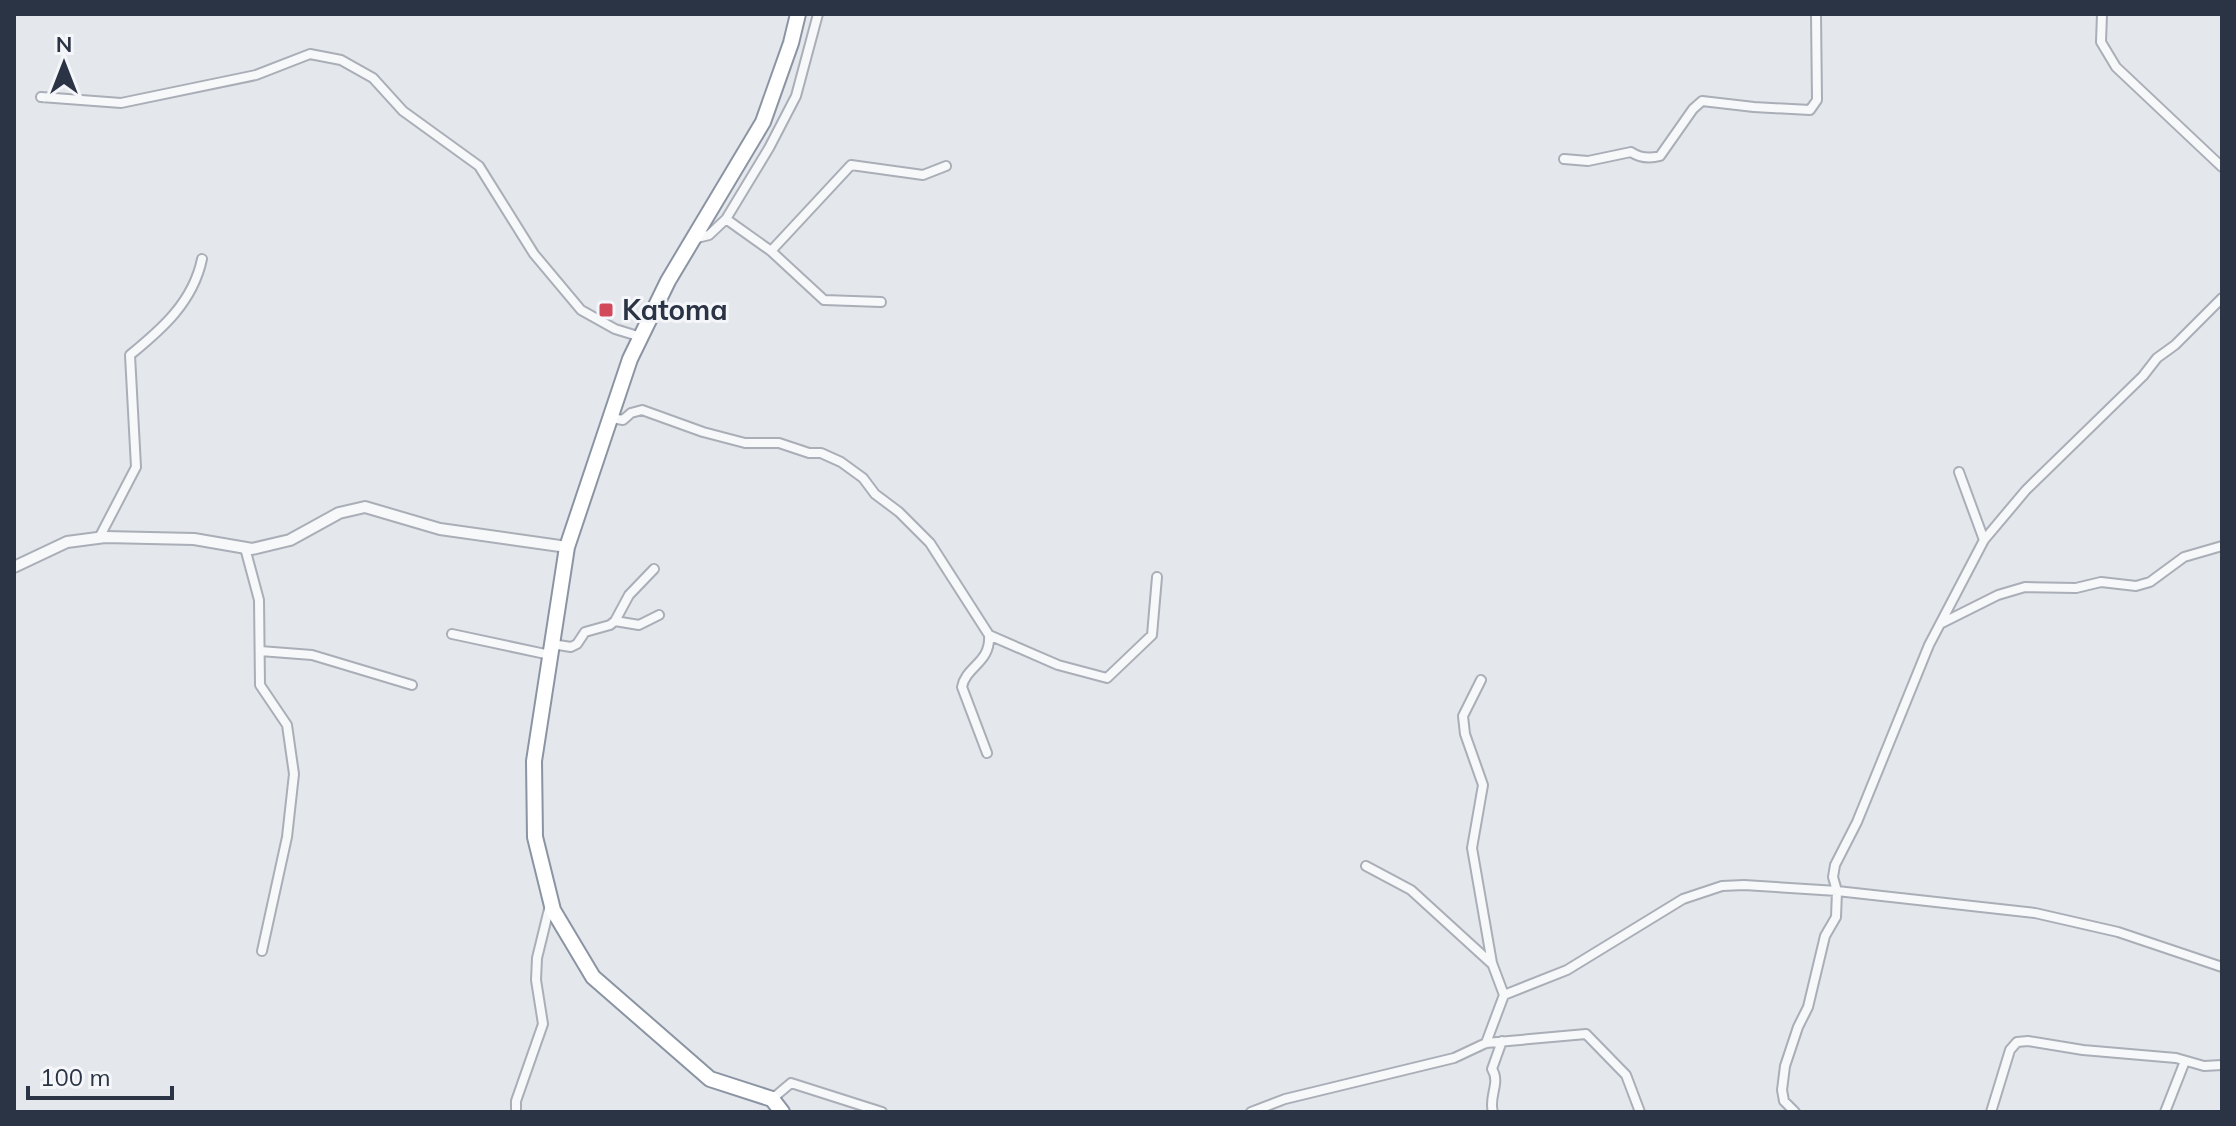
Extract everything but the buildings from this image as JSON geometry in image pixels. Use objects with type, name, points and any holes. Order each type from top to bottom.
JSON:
[{"type":"highway","points":[[782,1112],[772,1099],[710,1079],[593,977],[553,910],[535,837],[534,761],[567,547],[630,359],[668,281],[763,122],[798,14]]},
{"type":"street","points":[[693,239],[709,235],[726,219],[796,96],[818,14]]},
{"type":"street","points":[[1564,159],[1588,161],[1631,152],[1637,156],[1660,156],[1702,101],[1810,110],[1817,100],[1816,14]]},
{"type":"street","points":[[2102,14],[2101,42],[2116,67],[2222,167]]},
{"type":"street","points":[[41,97],[121,103],[256,75],[310,54],[341,60],[373,78],[403,111],[479,166],[534,254],[581,310],[615,329],[641,337]]},
{"type":"street","points":[[771,251],[851,165],[923,175],[946,166]]},
{"type":"street","points":[[726,219],[771,251],[824,300],[881,302]]},
{"type":"street","points":[[99,538],[136,467],[130,355],[169,323],[199,276],[202,259]]},
{"type":"street","points":[[1795,1112],[1784,1101],[1782,1094],[1785,1066],[1811,997],[1825,936],[1836,917],[1835,865],[1857,822],[1922,660],[1984,540],[2026,490],[2143,376],[2157,358],[2175,345],[2222,298]]},
{"type":"street","points":[[611,418],[623,420],[631,413],[642,410],[745,443],[779,443],[809,453],[821,453],[841,462],[863,478],[875,494],[899,512],[930,543],[989,635],[1058,665],[1107,678],[1152,635],[1157,577]]},
{"type":"street","points":[[1959,472],[1984,540]]},
{"type":"street","points":[[14,567],[67,542],[99,538],[194,539],[252,549],[290,540],[339,513],[365,507],[440,529],[567,547]]},
{"type":"street","points":[[1941,624],[1998,595],[2025,587],[2076,588],[2101,582],[2136,586],[2150,582],[2180,559],[2222,546]]},
{"type":"street","points":[[245,548],[259,600],[260,685],[287,725],[294,774],[287,837],[262,951]]},
{"type":"street","points":[[615,621],[629,595],[654,569]]},
{"type":"street","points":[[452,634],[551,650],[571,647],[585,632],[615,621],[639,625],[659,615]]},
{"type":"street","points":[[987,753],[962,687],[966,677],[986,655],[989,635]]},
{"type":"street","points":[[260,651],[312,655],[412,685]]},
{"type":"street","points":[[1481,680],[1463,716],[1465,734],[1483,785],[1472,848],[1492,963],[1504,995],[1486,1043]]},
{"type":"street","points":[[1366,866],[1411,890],[1492,963]]},
{"type":"street","points":[[1504,995],[1567,970],[1683,899],[1722,886],[1767,885],[2011,910],[2118,932],[2222,967]]},
{"type":"street","points":[[516,1112],[516,1101],[543,1024],[536,980],[537,958],[551,900]]},
{"type":"street","points":[[1251,1112],[1285,1099],[1454,1058],[1486,1043],[1586,1034],[1626,1075],[1640,1112]]},
{"type":"street","points":[[1493,1112],[1491,1102],[1496,1076],[1492,1069],[1502,1041]]},
{"type":"street","points":[[1991,1112],[2010,1050],[2017,1042],[2169,1057],[2204,1066],[2222,1065]]},
{"type":"street","points":[[2165,1112],[2185,1061]]},
{"type":"street","points":[[772,1099],[791,1083],[882,1112]]},
{"type":"place","name":"Katoma","points":[[606,310]]}]
